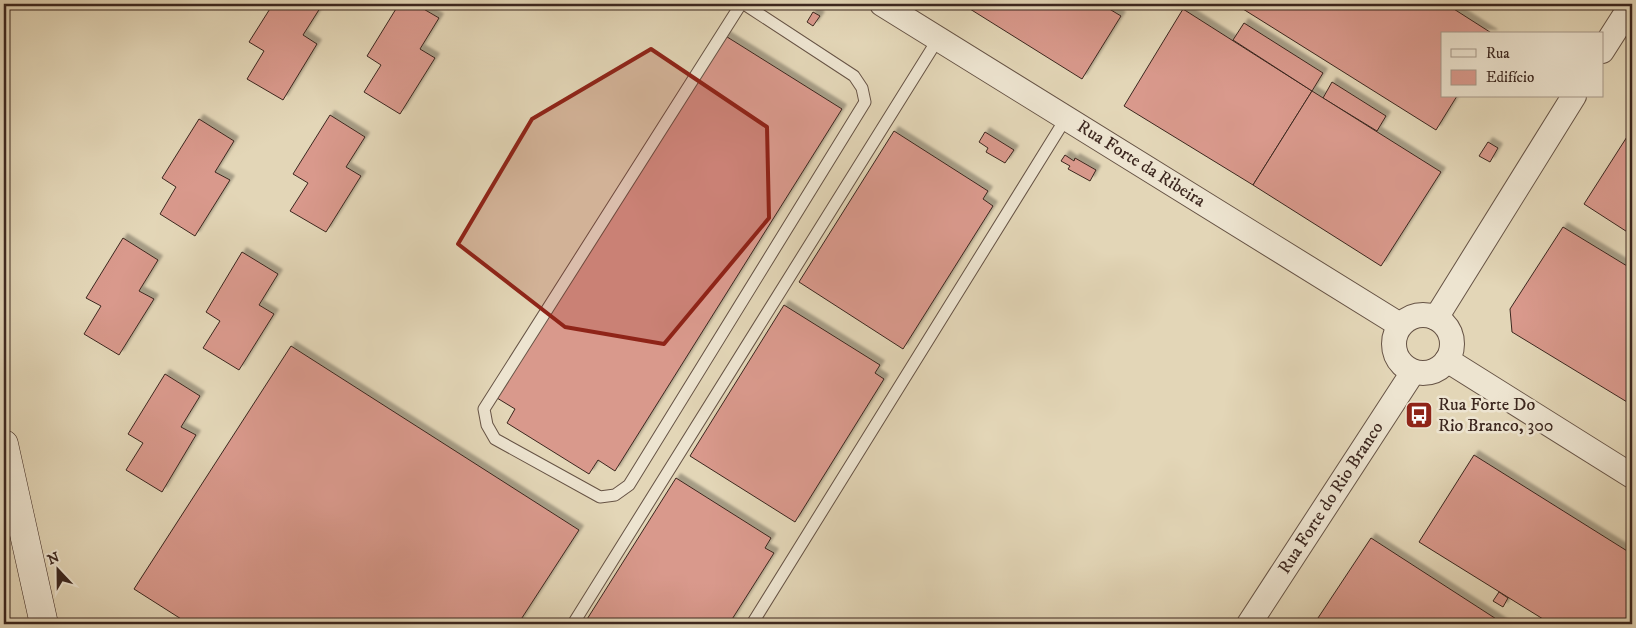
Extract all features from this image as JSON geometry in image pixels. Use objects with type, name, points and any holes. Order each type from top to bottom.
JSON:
[{"type":"main road","points":[[4,444],[44,624]]},
{"type":"street","name":"Rua Forte da Ribeira","points":[[882,4],[1400,324]]},
{"type":"street","points":[[1604,48],[1632,4]]},
{"type":"street","points":[[1436,318],[1573,98]]},
{"type":"street","points":[[1417,315],[1427,315],[1436,318],[1444,323],[1450,332],[1452,341],[1451,351],[1441,367],[1432,372],[1413,372],[1398,360],[1394,351],[1393,342],[1396,333],[1400,324],[1408,318],[1417,315]]},
{"type":"street","points":[[1447,360],[1632,476]]},
{"type":"street","name":"Rua Forte do Rio Branco","points":[[1249,624],[1413,372]]},
{"type":"lane","points":[[742,4],[854,76],[862,88],[864,102],[630,485],[615,495],[600,496],[495,439],[487,425],[484,409],[742,4]]},
{"type":"lane","points":[[572,624],[938,39]]},
{"type":"lane","points":[[752,624],[1066,118]]},
{"type":"highlighted area","points":[[651,49],[767,127],[769,218],[664,344],[565,327],[458,244],[532,119]]},
{"type":"building","points":[[273,4],[322,5],[303,35],[317,44],[283,100],[247,79],[264,51],[249,42]]},
{"type":"building","points":[[399,4],[415,4],[439,18],[420,49],[435,58],[400,114],[364,92],[381,65],[367,56]]},
{"type":"building","points":[[962,4],[1108,4],[1106,7],[1121,16],[1082,79]]},
{"type":"building","points":[[1235,4],[1446,4],[1490,32],[1441,32],[1441,98],[1456,98],[1436,130]]},
{"type":"building","points":[[1183,9],[1312,91],[1253,185],[1124,106]]},
{"type":"building","points":[[813,12],[820,16],[813,26],[807,22]]},
{"type":"building","points":[[1244,23],[1323,73],[1312,91],[1233,40]]},
{"type":"building","points":[[724,35],[842,109],[615,471],[598,460],[589,474],[507,423],[515,409],[497,398]]},
{"type":"building","points":[[1332,82],[1386,116],[1377,131],[1323,98]]},
{"type":"building","points":[[1312,91],[1441,172],[1381,266],[1253,185]]},
{"type":"building","points":[[330,115],[365,137],[346,167],[361,176],[326,232],[290,211],[308,183],[293,174]]},
{"type":"building","points":[[199,119],[234,141],[215,172],[230,180],[195,236],[160,214],[176,187],[162,178]]},
{"type":"building","points":[[1632,129],[1632,235],[1584,204]]},
{"type":"building","points":[[894,131],[988,191],[983,199],[993,206],[903,349],[799,282]]},
{"type":"building","points":[[985,132],[1014,150],[1005,163],[986,152],[988,148],[979,142]]},
{"type":"building","points":[[1488,142],[1498,148],[1490,162],[1479,156]]},
{"type":"building","points":[[1065,155],[1074,161],[1075,158],[1096,170],[1090,181],[1068,169],[1070,166],[1061,161]]},
{"type":"building","points":[[1563,227],[1632,269],[1632,405],[1512,332],[1510,309]]},
{"type":"building","points":[[123,238],[158,260],[139,291],[154,299],[119,355],[84,334],[101,306],[86,298]]},
{"type":"building","points":[[242,252],[278,274],[259,305],[274,314],[239,370],[203,348],[220,321],[206,312]]},
{"type":"building","points":[[784,305],[880,365],[875,373],[884,379],[795,522],[690,456]]},
{"type":"building","points":[[291,346],[579,530],[518,624],[189,624],[134,589]]},
{"type":"building","points":[[165,374],[200,396],[181,427],[196,435],[162,492],[126,470],[143,443],[128,434]]},
{"type":"building","points":[[1474,455],[1632,554],[1632,624],[1551,624],[1419,542]]},
{"type":"building","points":[[676,478],[771,538],[765,548],[774,553],[729,624],[584,624]]},
{"type":"building","points":[[1371,538],[1504,624],[1314,624]]},
{"type":"building","points":[[1499,592],[1508,598],[1503,607],[1493,601]]},
{"type":"place","name":"Rua Forte Do Rio Branco, 300","points":[[1419,415]]}]
